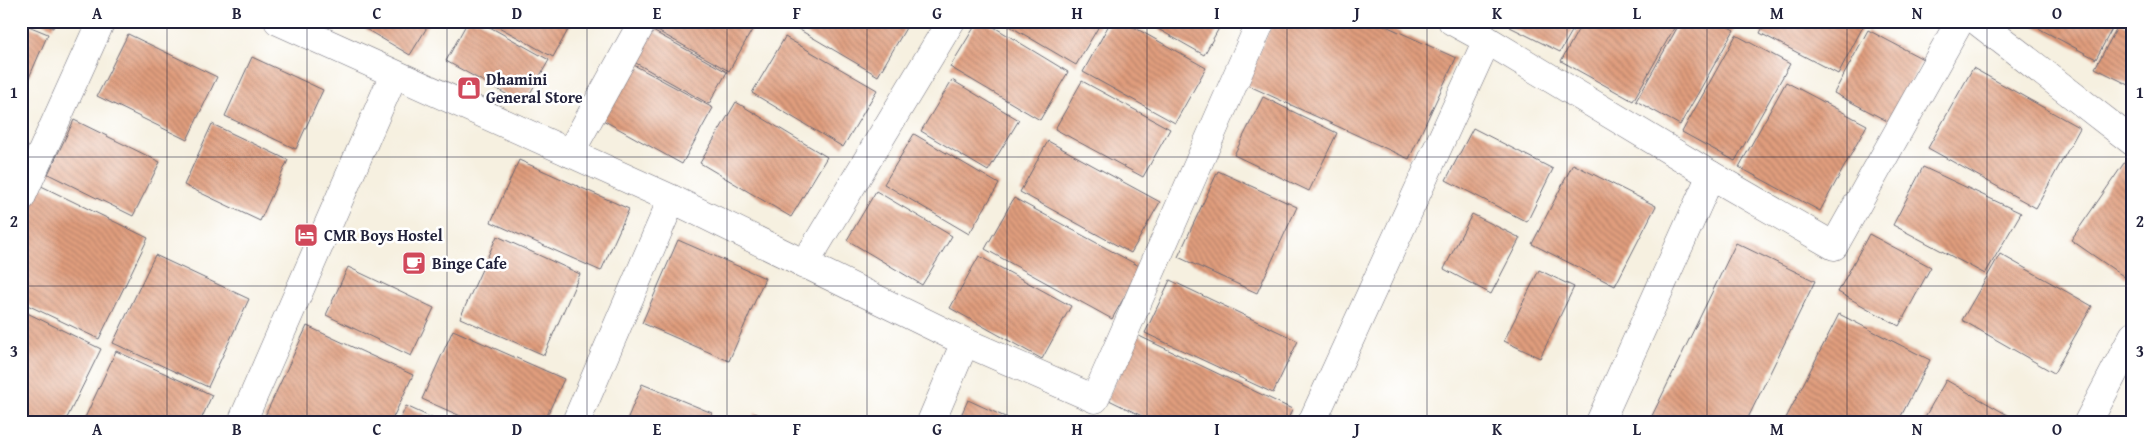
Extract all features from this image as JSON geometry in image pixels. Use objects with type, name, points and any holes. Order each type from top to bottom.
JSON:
[{"type":"street","points":[[21,198],[101,21]]},
{"type":"street","points":[[570,153],[644,21]]},
{"type":"street","points":[[804,265],[950,21]]},
{"type":"street","points":[[294,24],[394,74],[672,199],[965,342],[1095,398],[1260,21]]},
{"type":"street","points":[[1452,21],[1834,246],[1960,21]]},
{"type":"street","points":[[1977,21],[2133,142]]},
{"type":"street","points":[[1312,422],[1487,40]]},
{"type":"street","points":[[242,422],[394,74]]},
{"type":"street","points":[[1600,422],[1711,175]]},
{"type":"street","points":[[576,422],[672,199]]},
{"type":"street","points":[[2088,422],[2133,336]]},
{"type":"street","points":[[931,422],[965,342]]},
{"type":"building","points":[[38,21],[56,21],[53,28]]},
{"type":"building","points":[[352,21],[431,21],[410,55]]},
{"type":"building","points":[[468,21],[479,21],[549,60],[524,104],[446,61]]},
{"type":"building","points":[[488,21],[573,21],[553,57]]},
{"type":"building","points":[[658,21],[757,21],[729,71],[654,29]]},
{"type":"building","points":[[790,21],[910,21],[878,76],[788,23]]},
{"type":"building","points":[[978,21],[984,21],[1068,72],[1040,120],[950,67]]},
{"type":"building","points":[[1001,21],[1102,21],[1076,65]]},
{"type":"building","points":[[1111,21],[1123,21],[1206,68],[1175,123],[1083,72]]},
{"type":"building","points":[[1144,21],[1223,21],[1204,55]]},
{"type":"building","points":[[1273,21],[1375,21],[1456,58],[1409,159],[1245,84]]},
{"type":"building","points":[[1513,21],[1578,21],[1560,52],[1510,27]]},
{"type":"building","points":[[1583,21],[1678,21],[1633,101],[1561,61]]},
{"type":"building","points":[[1681,21],[1718,21],[1734,30],[1680,125],[1636,101]]},
{"type":"building","points":[[1766,21],[1866,21],[1838,74],[1760,33]]},
{"type":"building","points":[[2025,21],[2116,21],[2096,59]]},
{"type":"building","points":[[2120,22],[2133,29],[2133,87],[2095,68]]},
{"type":"building","points":[[21,23],[48,34],[21,96]]},
{"type":"building","points":[[651,30],[727,72],[709,104],[634,62]]},
{"type":"building","points":[[1868,30],[1923,59],[1889,122],[1834,93]]},
{"type":"building","points":[[128,34],[217,77],[187,140],[97,96]]},
{"type":"building","points":[[1736,35],[1790,64],[1735,161],[1682,132]]},
{"type":"building","points":[[785,37],[877,90],[843,147],[752,93]]},
{"type":"building","points":[[252,57],[323,90],[296,149],[225,116]]},
{"type":"building","points":[[632,64],[713,108],[682,164],[601,119]]},
{"type":"building","points":[[1973,68],[2080,128],[2036,208],[1928,148]]},
{"type":"building","points":[[952,80],[1019,120],[988,171],[921,131]]},
{"type":"building","points":[[1082,81],[1170,129],[1143,177],[1055,129]]},
{"type":"building","points":[[1786,82],[1867,125],[1820,211],[1739,167]]},
{"type":"building","points":[[1263,97],[1337,133],[1309,191],[1234,155]]},
{"type":"building","points":[[736,102],[827,157],[791,217],[700,163]]},
{"type":"building","points":[[74,120],[160,162],[133,216],[48,174]]},
{"type":"building","points":[[212,124],[288,160],[260,221],[184,185]]},
{"type":"building","points":[[1473,128],[1553,169],[1527,222],[1446,180]]},
{"type":"building","points":[[914,134],[999,184],[969,234],[884,184]]},
{"type":"building","points":[[1048,141],[1160,202],[1131,253],[1020,192]]},
{"type":"building","points":[[2131,153],[2133,268],[2126,278],[2071,240]]},
{"type":"building","points":[[519,160],[629,209],[601,271],[491,222]]},
{"type":"building","points":[[1573,164],[1656,206],[1615,286],[1532,244]]},
{"type":"building","points":[[1923,167],[2021,213],[1985,274],[1893,225]]},
{"type":"building","points":[[1218,171],[1297,207],[1257,293],[1178,257]]},
{"type":"building","points":[[33,182],[148,238],[99,339],[21,302],[21,207]]},
{"type":"building","points":[[876,191],[952,236],[922,285],[847,240]]},
{"type":"building","points":[[1014,198],[1141,267],[1112,319],[985,249]]},
{"type":"building","points":[[1472,214],[1520,238],[1491,294],[1444,269]]},
{"type":"building","points":[[1869,234],[1931,267],[1899,326],[1838,292]]},
{"type":"building","points":[[497,236],[580,274],[544,355],[460,318]]},
{"type":"building","points":[[678,240],[765,278],[729,361],[642,323]]},
{"type":"building","points":[[1736,243],[1815,281],[1746,422],[1653,422],[1650,420]]},
{"type":"building","points":[[2000,254],[2092,306],[2054,373],[1962,320]]},
{"type":"building","points":[[155,255],[249,299],[208,387],[113,343]]},
{"type":"building","points":[[979,256],[1071,306],[1042,359],[950,308]]},
{"type":"building","points":[[348,267],[434,308],[411,356],[326,315]]},
{"type":"building","points":[[1539,270],[1574,287],[1540,358],[1504,341]]},
{"type":"building","points":[[1170,280],[1298,341],[1273,393],[1145,333]]},
{"type":"building","points":[[21,310],[101,349],[65,422],[21,422]]},
{"type":"building","points":[[1839,314],[1930,360],[1898,422],[1784,422]]},
{"type":"building","points":[[307,326],[413,375],[391,422],[273,422],[264,418]]},
{"type":"building","points":[[453,330],[564,379],[544,422],[474,422],[422,399]]},
{"type":"building","points":[[1137,335],[1292,409],[1287,422],[1154,422],[1107,399]]},
{"type":"building","points":[[116,351],[212,395],[200,422],[83,422]]},
{"type":"building","points":[[1946,380],[2020,422],[1922,422]]},
{"type":"building","points":[[642,384],[712,413],[708,422],[626,422]]},
{"type":"building","points":[[968,400],[1016,422],[958,422]]},
{"type":"building","points":[[406,406],[441,422],[399,422]]},
{"type":"building","points":[[755,413],[773,422],[751,422]]},
{"type":"place","name":"Dhamini General Store","points":[[469,88]]},
{"type":"place","name":"CMR Boys Hostel","points":[[306,235]]},
{"type":"place","name":"Binge Cafe","points":[[414,263]]}]
